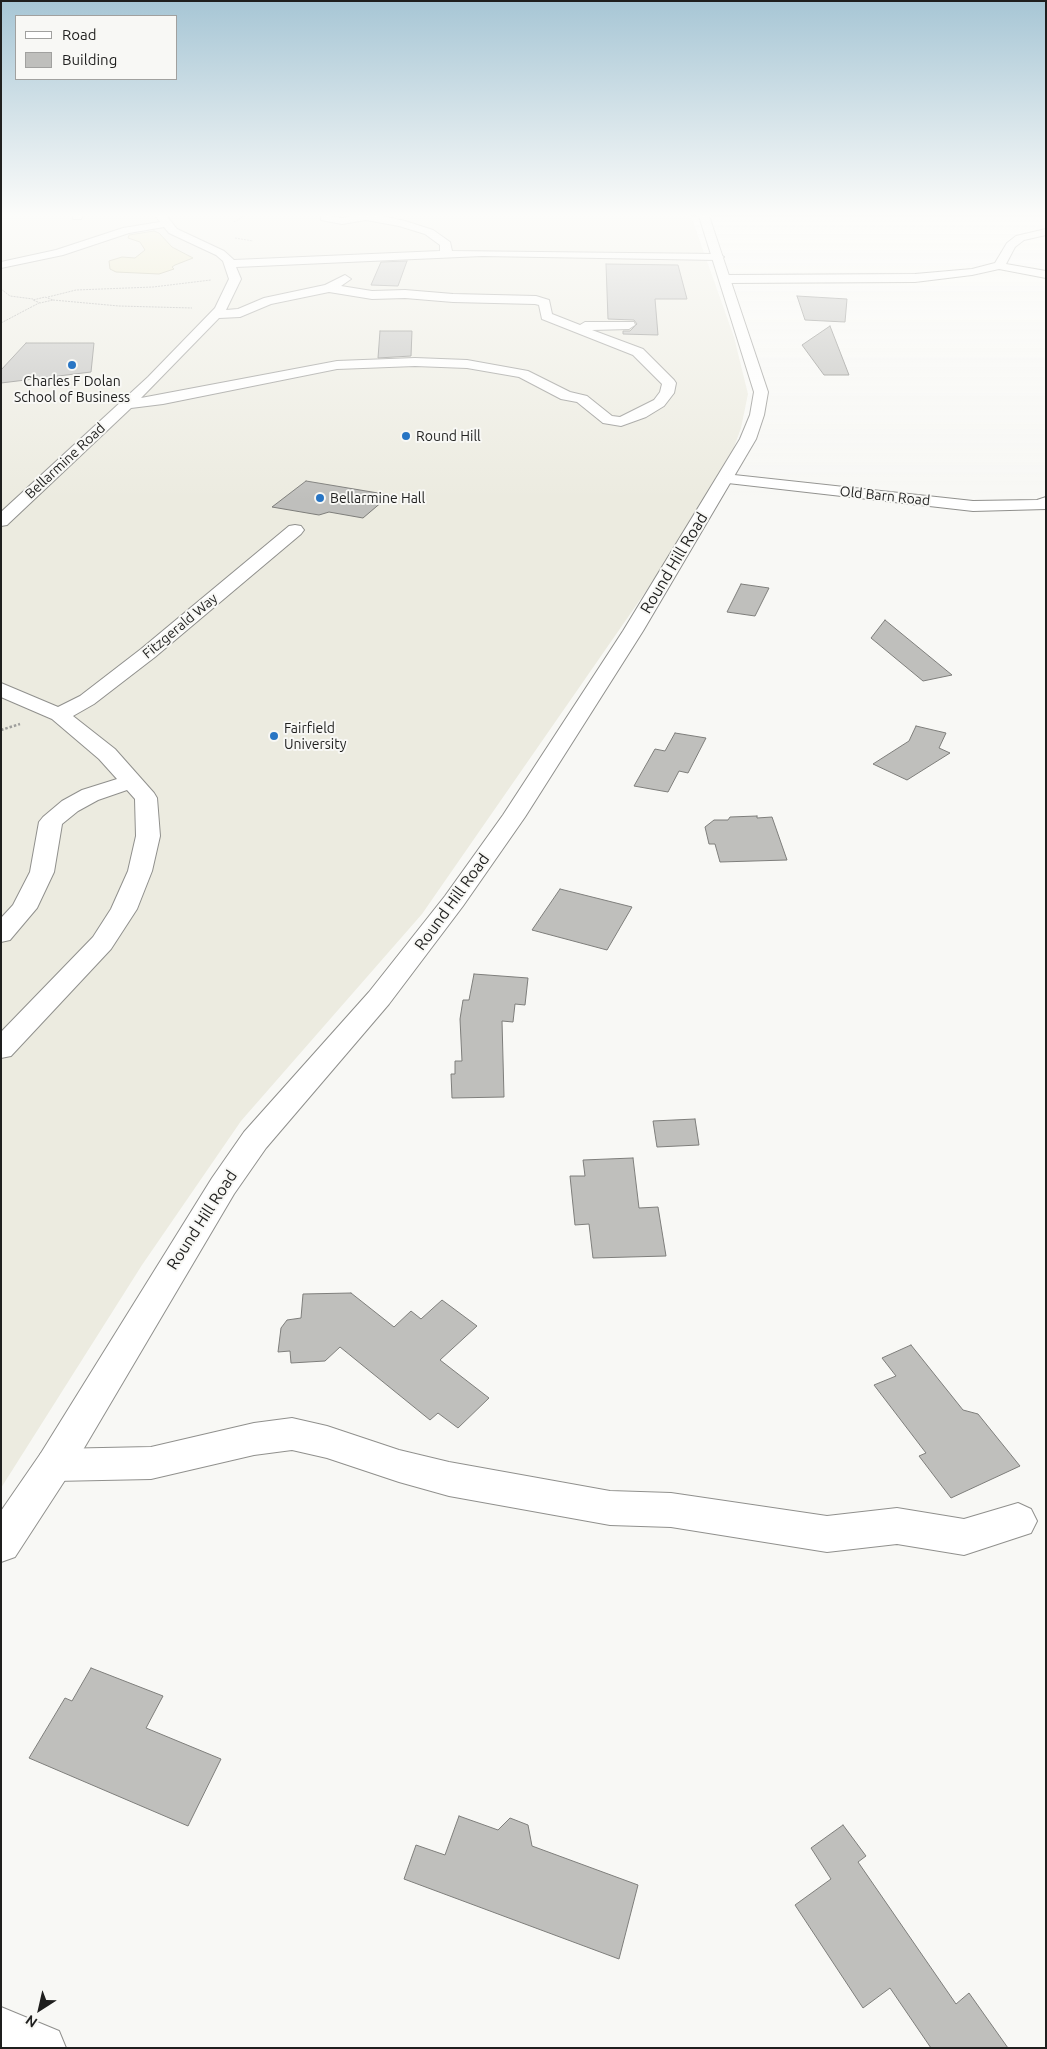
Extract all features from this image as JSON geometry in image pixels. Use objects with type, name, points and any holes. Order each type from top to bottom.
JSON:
[{"type":"street","name":"Bellarmine Road","points":[[1,521],[153,380],[220,309]]},
{"type":"street","points":[[218,312],[246,311],[250,309]]},
{"type":"street","points":[[127,404],[162,400],[337,365],[415,362],[467,364],[523,374],[566,396],[582,400],[608,420],[621,422],[642,414],[659,403],[667,393],[669,383],[638,352],[546,316],[545,309]]},
{"type":"street","name":"Round Hill Road","points":[[1,1544],[54,1464],[222,1186],[255,1140],[379,998],[454,901],[513,817],[633,631],[725,479],[748,439],[756,416],[760,392],[734,309]]},
{"type":"street","points":[[572,326],[629,325]]},
{"type":"street","name":"Old Barn Road","points":[[725,479],[973,506],[1040,506],[1046,502]]},
{"type":"street","name":"Fitzgerald Way","points":[[59,715],[87,700],[148,653],[295,530]]},
{"type":"street","points":[[1,689],[59,715],[107,754],[146,798],[148,836],[140,871],[124,909],[102,943],[1,1049]]},
{"type":"street","points":[[1,934],[24,908],[42,872],[51,822],[70,806],[90,795],[132,781]]},
{"type":"street","points":[[54,1464],[151,1463],[254,1439],[292,1434],[327,1442],[399,1466],[449,1479],[610,1508],[671,1510],[827,1534],[897,1526],[964,1537],[1018,1521]]},
{"type":"street","points":[[1,2031],[42,2048]]},
{"type":"path","points":[[1,324],[30,309]]},
{"type":"path","points":[[162,309],[218,312]]},
{"type":"shaded area","name":"Fairfield University","points":[[1,309],[724,309],[734,337],[748,394],[741,428],[729,461],[669,558],[422,914],[241,1121],[142,1265],[1,1488]]},
{"type":"building","points":[[608,309],[656,309],[658,335],[623,334],[623,331],[630,331],[637,324],[634,320],[608,319]]},
{"type":"building","points":[[801,309],[846,309],[845,322],[805,320]]},
{"type":"building","points":[[830,326],[849,375],[824,375],[802,345]]},
{"type":"building","points":[[380,331],[412,331],[411,356],[378,358]]},
{"type":"building","name":"Charles F Dolan School of Business","points":[[26,343],[94,343],[91,372],[1,383],[1,370]]},
{"type":"building","name":"Bellarmine Hall","points":[[306,481],[390,495],[363,518],[329,512],[319,515],[272,507]]},
{"type":"building","points":[[741,584],[769,588],[755,616],[727,612]]},
{"type":"building","points":[[885,620],[952,675],[923,681],[871,638]]},
{"type":"building","points":[[916,726],[946,733],[939,748],[950,753],[907,780],[873,764],[909,741]]},
{"type":"building","points":[[675,733],[706,738],[688,773],[679,771],[668,792],[634,786],[655,749],[665,751]]},
{"type":"building","points":[[757,816],[757,818],[772,817],[787,860],[720,862],[715,844],[709,844],[705,827],[714,820],[728,820],[730,817]]},
{"type":"building","points":[[560,889],[632,907],[607,950],[532,930]]},
{"type":"building","points":[[474,974],[528,978],[525,1005],[515,1004],[513,1022],[502,1021],[504,1097],[452,1098],[451,1074],[455,1074],[455,1061],[462,1061],[460,1019],[463,1000],[469,1000]]},
{"type":"building","points":[[695,1119],[699,1145],[657,1147],[653,1121]]},
{"type":"building","points":[[633,1158],[639,1208],[658,1207],[666,1256],[593,1258],[589,1224],[575,1225],[570,1176],[585,1176],[583,1160]]},
{"type":"building","points":[[351,1293],[394,1327],[411,1311],[421,1319],[442,1300],[477,1326],[440,1360],[489,1398],[458,1428],[438,1413],[430,1420],[340,1347],[325,1361],[291,1363],[290,1351],[278,1352],[281,1328],[287,1320],[301,1318],[303,1294]]},
{"type":"building","points":[[911,1345],[963,1410],[978,1414],[1020,1466],[951,1498],[919,1456],[926,1453],[874,1385],[896,1376],[882,1358]]},
{"type":"building","points":[[91,1668],[163,1696],[146,1728],[221,1759],[188,1826],[29,1758],[65,1698],[72,1701]]},
{"type":"building","points":[[459,1816],[498,1830],[510,1818],[528,1825],[532,1846],[638,1885],[619,1959],[404,1879],[416,1845],[445,1855]]},
{"type":"building","points":[[843,1825],[866,1856],[858,1862],[956,2004],[969,1993],[1008,2048],[931,2048],[890,1988],[863,2008],[795,1905],[831,1879],[811,1848]]},
{"type":"place","name":"Charles F Dolan School of Business","points":[[72,365]]},
{"type":"place","name":"Round Hill","points":[[406,436]]},
{"type":"place","name":"Bellarmine Hall","points":[[320,498]]},
{"type":"place","name":"Fairfield University","points":[[274,736]]}]
